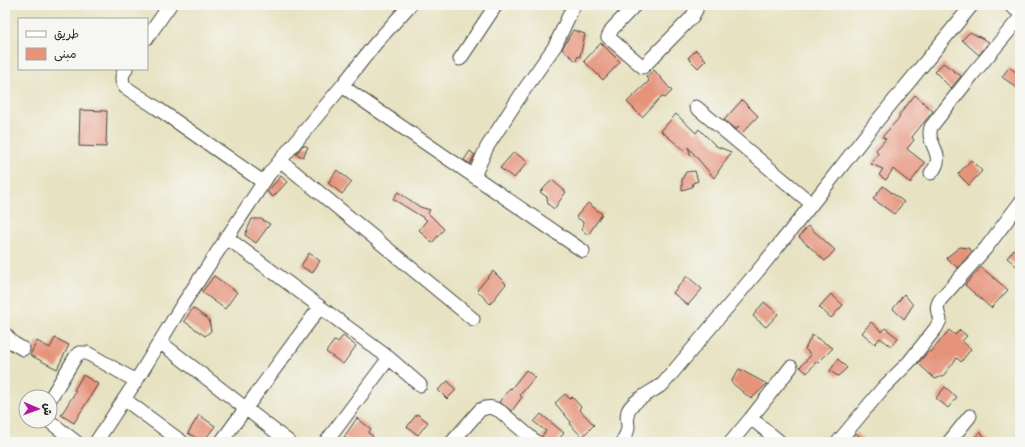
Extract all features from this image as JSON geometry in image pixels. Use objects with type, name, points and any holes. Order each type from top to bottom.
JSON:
[{"type":"street","points":[[148,37],[170,5]]},
{"type":"street","points":[[460,59],[496,5]]},
{"type":"street","points":[[474,176],[488,147],[522,93],[555,46],[574,5]]},
{"type":"street","points":[[635,5],[612,29],[608,37],[643,67],[692,17],[696,10],[696,5]]},
{"type":"street","points":[[622,442],[627,432],[628,412],[631,406],[663,384],[762,266],[873,126],[972,5]]},
{"type":"street","points":[[1010,5],[1020,13]]},
{"type":"street","points":[[96,442],[136,381],[180,307],[263,182],[375,44],[408,6]]},
{"type":"street","points":[[931,173],[938,158],[930,134],[931,127],[1020,18]]},
{"type":"street","points":[[126,70],[122,77],[122,82],[125,87],[263,182]]},
{"type":"street","points":[[342,86],[583,251]]},
{"type":"street","points":[[696,107],[812,204]]},
{"type":"street","points":[[280,161],[473,319]]},
{"type":"street","points":[[838,442],[882,388],[909,362],[936,328],[940,320],[936,311],[938,304],[986,248],[1020,203]]},
{"type":"street","points":[[226,237],[389,358],[420,385]]},
{"type":"street","points":[[221,442],[320,307]]},
{"type":"street","points":[[5,334],[13,343],[23,350]]},
{"type":"street","points":[[160,342],[289,442]]},
{"type":"street","points":[[56,389],[79,353],[86,353],[136,381]]},
{"type":"street","points":[[326,442],[389,358]]},
{"type":"street","points":[[731,442],[791,367]]},
{"type":"street","points":[[124,399],[182,442]]},
{"type":"street","points":[[452,442],[480,410],[486,407],[494,408],[500,411],[536,442]]},
{"type":"street","points":[[949,442],[970,416]]},
{"type":"street","points":[[751,418],[780,442]]},
{"type":"street","points":[[58,428],[76,442]]},
{"type":"building","points":[[573,30],[585,34],[580,57],[578,56],[576,61],[562,49]]},
{"type":"building","points":[[970,32],[989,42],[979,55],[962,40]]},
{"type":"building","points":[[601,43],[620,62],[603,80],[584,61]]},
{"type":"building","points":[[696,50],[706,60],[698,68],[688,58]]},
{"type":"building","points":[[943,63],[961,76],[951,88],[935,72]]},
{"type":"building","points":[[1009,67],[1020,75],[1020,90],[1002,77]]},
{"type":"building","points":[[654,70],[672,91],[665,98],[662,96],[642,117],[627,102],[649,81],[646,77]]},
{"type":"building","points":[[915,95],[933,111],[912,137],[914,140],[907,149],[925,163],[910,183],[893,169],[886,180],[879,175],[883,169],[871,164],[878,154],[876,150],[886,139],[882,137],[900,117],[899,115]]},
{"type":"building","points":[[742,100],[758,116],[743,132],[738,127],[736,130],[724,120]]},
{"type":"building","points":[[80,110],[107,111],[106,147],[79,146]]},
{"type":"building","points":[[676,114],[696,133],[699,129],[716,146],[731,152],[714,178],[688,147],[691,156],[661,131]]},
{"type":"building","points":[[303,145],[308,147],[303,157],[296,154]]},
{"type":"building","points":[[470,151],[475,155],[470,164],[464,160]]},
{"type":"building","points":[[514,152],[528,162],[514,178],[500,168]]},
{"type":"building","points":[[971,160],[982,171],[969,185],[958,174]]},
{"type":"building","points":[[337,170],[352,182],[342,194],[328,183]]},
{"type":"building","points":[[695,171],[698,181],[693,183],[692,187],[682,190],[682,179],[686,172]]},
{"type":"building","points":[[281,176],[287,182],[273,197],[267,192]]},
{"type":"building","points":[[552,180],[566,192],[554,209],[548,204],[547,197],[540,192]]},
{"type":"building","points":[[883,186],[904,202],[894,214],[873,199]]},
{"type":"building","points":[[398,192],[420,207],[430,210],[428,213],[444,229],[432,243],[419,230],[427,220],[393,199]]},
{"type":"building","points":[[588,203],[602,214],[588,235],[582,230],[583,222],[576,217]]},
{"type":"building","points":[[252,219],[261,219],[270,224],[256,243],[245,235]]},
{"type":"building","points":[[808,226],[835,250],[825,261],[799,237]]},
{"type":"building","points":[[960,247],[968,248],[972,251],[958,268],[946,258]]},
{"type":"building","points":[[1016,247],[1020,251],[1020,269],[1007,258]]},
{"type":"building","points":[[309,253],[320,261],[312,273],[301,266]]},
{"type":"building","points":[[981,267],[1008,290],[991,308],[965,285]]},
{"type":"building","points":[[493,271],[506,284],[490,304],[477,290]]},
{"type":"building","points":[[214,276],[237,292],[225,309],[202,292]]},
{"type":"building","points":[[687,276],[702,289],[688,305],[673,293]]},
{"type":"building","points":[[831,294],[843,305],[831,318],[819,307]]},
{"type":"building","points":[[904,294],[913,305],[904,319],[893,309]]},
{"type":"building","points":[[764,302],[778,314],[766,327],[753,316]]},
{"type":"building","points":[[193,308],[209,320],[211,331],[205,336],[184,321]]},
{"type":"building","points":[[871,322],[882,332],[885,328],[898,338],[891,346],[880,338],[875,344],[862,333]]},
{"type":"building","points":[[949,330],[955,335],[960,330],[967,336],[962,341],[971,349],[961,362],[957,358],[943,376],[935,379],[918,363],[929,351],[931,352]]},
{"type":"building","points":[[812,335],[833,348],[818,363],[817,361],[807,373],[800,367],[811,355],[805,349]]},
{"type":"building","points":[[343,336],[356,346],[343,364],[326,352],[334,341],[338,342]]},
{"type":"building","points":[[55,338],[69,345],[57,369],[30,355],[37,341],[50,348]]},
{"type":"building","points":[[838,359],[847,368],[838,376],[830,371]]},
{"type":"building","points":[[739,369],[767,384],[751,399],[731,382]]},
{"type":"building","points":[[526,370],[535,377],[520,395],[522,397],[512,411],[499,402]]},
{"type":"building","points":[[83,375],[98,384],[74,423],[61,415],[76,391],[74,390]]},
{"type":"building","points":[[448,381],[456,390],[447,399],[438,390]]},
{"type":"building","points":[[945,387],[957,397],[948,408],[936,398]]},
{"type":"building","points":[[565,394],[570,399],[572,397],[581,407],[579,409],[594,425],[582,437],[570,424],[571,422],[555,403]]},
{"type":"building","points":[[417,414],[428,422],[418,435],[407,427]]},
{"type":"building","points":[[541,414],[564,433],[556,442],[546,442],[542,436],[546,431],[534,422]]},
{"type":"building","points":[[199,415],[215,426],[203,442],[188,433]]},
{"type":"building","points":[[357,418],[371,429],[368,433],[373,436],[369,442],[352,442],[344,437]]},
{"type":"building","points":[[980,432],[990,442],[971,442]]},
{"type":"building","points":[[856,433],[865,442],[850,442]]}]
